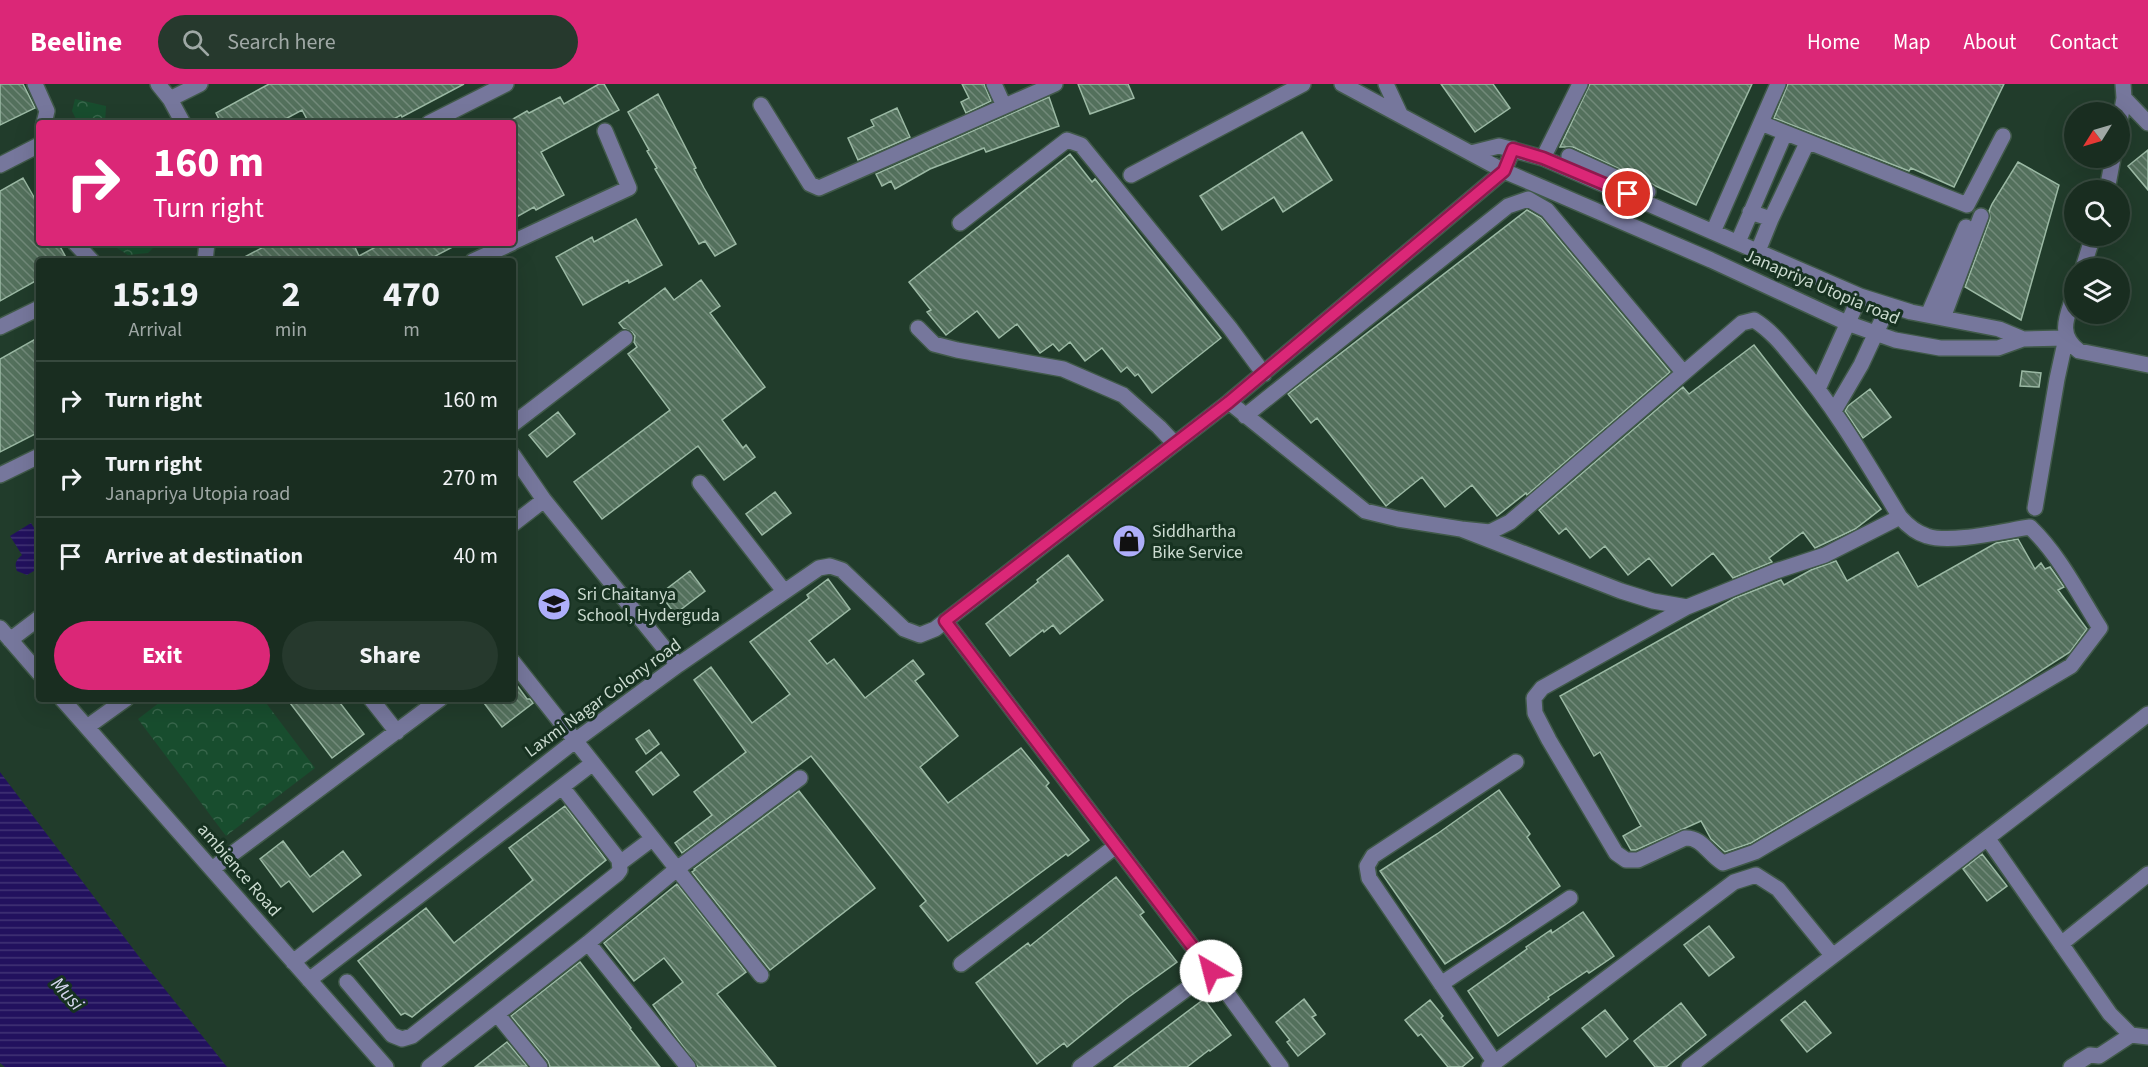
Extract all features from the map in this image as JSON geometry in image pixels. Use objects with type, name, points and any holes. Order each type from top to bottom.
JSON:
[{"type":"street","points":[[35,84],[46,111],[44,120]]},
{"type":"street","points":[[158,84],[170,99],[181,120]]},
{"type":"street","points":[[170,99],[200,84]]},
{"type":"street","points":[[435,120],[506,84]]},
{"type":"street","points":[[994,84],[1004,106]]},
{"type":"street","points":[[762,105],[810,184],[819,188],[1055,84]]},
{"type":"street","points":[[1131,175],[1303,84]]},
{"type":"street","name":"Janapriya Utopia road","points":[[1342,84],[1504,171],[1712,260],[1847,323],[1895,340],[1940,348],[1998,348],[2023,339]]},
{"type":"street","points":[[1386,84],[1400,114]]},
{"type":"street","points":[[1546,152],[1580,84]]},
{"type":"street","points":[[1713,232],[1779,84]]},
{"type":"street","points":[[2124,91],[2148,123]]},
{"type":"street","points":[[1761,123],[1967,205],[2003,136]]},
{"type":"street","points":[[516,241],[629,188],[605,131]]},
{"type":"street","points":[[1738,242],[1785,133]]},
{"type":"street","points":[[960,223],[1067,140],[1081,145],[1230,328],[1264,374]]},
{"type":"street","points":[[1758,251],[1807,142]]},
{"type":"street","name":"Janapriya Utopia road","points":[[1471,153],[1499,146],[1546,152],[1713,232],[1860,296],[1928,315],[1999,329],[2023,339]]},
{"type":"street","points":[[0,165],[36,147]]},
{"type":"street","points":[[1281,1067],[1211,971],[945,621],[1264,374],[1504,171],[1513,149]]},
{"type":"street","points":[[1566,161],[1678,206]]},
{"type":"street","points":[[1729,193],[1771,219]]},
{"type":"street","points":[[1245,416],[1508,206],[1528,199],[1548,210],[1683,372]]},
{"type":"street","points":[[1943,318],[1981,216]]},
{"type":"street","points":[[1928,315],[1966,227]]},
{"type":"street","points":[[78,246],[89,258]]},
{"type":"street","points":[[480,258],[506,246]]},
{"type":"street","points":[[1818,389],[1860,296]]},
{"type":"street","points":[[1834,411],[1877,334],[1889,305]]},
{"type":"street","points":[[0,327],[36,309]]},
{"type":"street","points":[[1229,402],[1365,511],[1398,519],[1490,532],[1510,522],[1742,323],[1755,320],[1769,329],[1818,389],[1907,526],[1925,536],[1943,540],[2030,527],[2044,540],[2070,576],[2100,628],[2071,666],[1755,852],[1723,863],[1712,856],[1694,837],[1685,838],[1638,860],[1626,860],[1616,853],[1535,713],[1534,698],[1542,688],[1687,607],[1776,571],[1825,555],[1900,518]]},
{"type":"street","points":[[2035,508],[2066,338],[2065,324]]},
{"type":"street","points":[[918,328],[934,344],[1063,369],[1123,395],[1159,426],[1175,444]]},
{"type":"street","points":[[516,421],[625,338]]},
{"type":"street","points":[[2023,339],[2066,338],[2079,351],[2148,365]]},
{"type":"street","points":[[0,475],[36,457]]},
{"type":"street","points":[[516,460],[544,500],[678,665]]},
{"type":"street","points":[[700,483],[784,591]]},
{"type":"street","points":[[516,522],[544,500]]},
{"type":"street","points":[[1461,529],[1621,591],[1653,601],[1687,607]]},
{"type":"street","name":"Laxmi Nagar Colony road","points":[[293,962],[576,740],[678,665],[819,568],[831,566],[842,570],[904,628],[920,635],[935,629],[945,621]]},
{"type":"street","points":[[36,619],[5,634],[36,670]]},
{"type":"street","points":[[516,666],[761,975]]},
{"type":"street","name":"ambience Road","points":[[65,702],[386,1067]]},
{"type":"street","points":[[87,727],[122,702]]},
{"type":"street","points":[[373,702],[397,732]]},
{"type":"street","points":[[212,869],[436,702]]},
{"type":"street","points":[[1689,1067],[1832,955],[1989,839],[2148,714]]},
{"type":"street","points":[[1516,762],[1373,856],[1367,866],[1370,878],[1492,1065],[1734,882],[1756,875],[1778,889],[1832,955]]},
{"type":"street","points":[[309,980],[593,763]]},
{"type":"street","points":[[429,1067],[588,943],[678,868],[800,778]]},
{"type":"street","points":[[562,787],[620,864]]},
{"type":"street","points":[[347,982],[392,1035],[402,1039],[412,1036],[617,874],[620,864],[652,839]]},
{"type":"street","points":[[1989,839],[2110,1014],[2131,1035],[2148,1037]]},
{"type":"street","points":[[961,964],[1116,846]]},
{"type":"street","points":[[2061,944],[2148,874]]},
{"type":"street","points":[[1441,984],[1570,898]]},
{"type":"street","points":[[588,943],[688,1067]]},
{"type":"street","points":[[1080,1067],[1211,971]]},
{"type":"street","points":[[497,1014],[540,1067]]},
{"type":"street","points":[[2071,1067],[2090,1055],[2098,1061],[2131,1035]]},
{"type":"street","points":[[2056,1067],[2064,1067]]},
{"type":"green space","points":[[75,99],[106,106],[105,120],[76,120],[72,111]]},
{"type":"green space","points":[[114,246],[155,246],[148,253],[128,255]]},
{"type":"green space","points":[[160,702],[265,702],[315,768],[226,836],[138,719]]},
{"type":"water","points":[[31,523],[36,531],[36,570],[27,575],[17,571],[16,562],[22,555],[10,536]]},
{"type":"water","name":"Musi","points":[[0,772],[140,958],[227,1067],[5,1067],[0,1063]]},
{"type":"building","points":[[0,84],[23,84],[35,108],[0,125]]},
{"type":"building","points":[[269,84],[464,84],[402,117],[401,115],[392,120],[307,120],[302,110],[284,120],[220,120],[216,113]]},
{"type":"building","points":[[599,84],[604,84],[619,110],[541,152],[564,195],[536,210],[534,207],[516,217],[516,120],[513,119],[560,97],[564,104]]},
{"type":"building","points":[[962,84],[984,84],[991,101],[966,113],[961,102],[969,98]]},
{"type":"building","points":[[1078,84],[1128,84],[1134,98],[1090,114]]},
{"type":"building","points":[[1441,84],[1493,84],[1510,108],[1475,132]]},
{"type":"building","points":[[1590,84],[1752,84],[1696,205],[1573,147],[1560,147]]},
{"type":"building","points":[[1788,84],[2004,84],[1954,187],[1911,168],[1909,171],[1774,118]]},
{"type":"building","points":[[658,94],[696,168],[694,169],[736,244],[715,256],[705,241],[699,244],[655,169],[657,168],[647,151],[649,150],[628,112]]},
{"type":"building","points":[[1049,97],[1059,126],[986,152],[984,148],[930,169],[895,189],[891,181],[882,186],[876,174]]},
{"type":"building","points":[[897,108],[910,137],[858,160],[848,138],[874,126],[871,120]]},
{"type":"building","points":[[1302,132],[1332,180],[1283,212],[1274,197],[1222,230],[1200,196]]},
{"type":"building","points":[[2148,150],[2148,190],[2130,168],[2130,164]]},
{"type":"building","points":[[1070,154],[1092,182],[1095,179],[1221,338],[1152,393],[1138,374],[1135,376],[1127,367],[1121,372],[1102,348],[1085,361],[1070,342],[1059,351],[1053,344],[1040,353],[1017,324],[999,338],[977,311],[946,335],[927,312],[931,310],[909,282]]},
{"type":"building","points":[[2018,162],[2059,185],[2021,320],[1965,287],[1990,219],[1989,211]]},
{"type":"building","points":[[23,178],[36,201],[36,246],[60,246],[66,258],[36,258],[36,281],[0,301],[0,191]]},
{"type":"building","points":[[1527,210],[1541,218],[1670,372],[1527,495],[1526,493],[1497,516],[1472,485],[1445,507],[1422,477],[1386,506],[1317,418],[1311,423],[1288,394]]},
{"type":"building","points":[[636,219],[662,265],[629,283],[628,280],[583,305],[556,257],[592,237],[594,242]]},
{"type":"building","points":[[265,246],[354,246],[359,256],[377,246],[454,246],[432,258],[243,258]]},
{"type":"building","points":[[701,280],[720,306],[710,313],[765,387],[722,420],[743,448],[746,445],[755,457],[724,480],[698,446],[602,519],[574,482],[670,410],[628,354],[637,347],[634,342],[635,336],[619,323],[665,288],[674,300]]},
{"type":"building","points":[[36,339],[36,434],[0,452],[0,359]]},
{"type":"building","points":[[1754,345],[1881,509],[1855,529],[1815,548],[1803,532],[1769,558],[1772,562],[1733,578],[1713,553],[1672,586],[1649,558],[1628,575],[1605,546],[1590,558],[1566,528],[1559,534],[1539,510],[1683,387],[1689,394]]},
{"type":"building","points":[[2022,371],[2041,373],[2039,387],[2020,386]]},
{"type":"building","points":[[1870,389],[1891,417],[1863,438],[1845,411]]},
{"type":"building","points":[[558,412],[575,434],[547,457],[529,435]]},
{"type":"building","points":[[775,492],[791,513],[762,535],[746,514]]},
{"type":"building","points":[[2018,539],[2035,569],[2041,563],[2045,569],[2050,567],[2064,587],[2058,590],[2087,629],[2070,652],[2009,691],[1751,843],[1725,852],[1711,839],[1701,821],[1636,850],[1631,850],[1623,836],[1641,826],[1600,752],[1594,756],[1560,696],[1735,598],[1781,580],[1784,585],[1811,570],[1836,561],[1847,581],[1898,552],[1918,587],[1996,543]]},
{"type":"building","points":[[1068,555],[1103,600],[1060,634],[1053,625],[1010,656],[986,624]]},
{"type":"building","points":[[690,571],[705,591],[675,614],[660,594]]},
{"type":"building","points":[[828,579],[850,609],[809,641],[827,664],[834,659],[865,698],[913,660],[924,674],[915,681],[958,736],[920,767],[948,803],[1021,748],[1049,783],[1046,786],[1089,840],[1068,856],[1066,854],[948,941],[920,906],[926,901],[811,756],[682,853],[675,843],[712,815],[694,792],[746,752],[694,680],[711,667],[752,723],[790,694],[750,642],[809,598],[807,595]]},
{"type":"building","points":[[516,684],[533,703],[502,727],[483,702],[516,702]]},
{"type":"building","points":[[289,702],[339,702],[364,734],[332,758]]},
{"type":"building","points":[[649,730],[659,744],[646,754],[636,739]]},
{"type":"building","points":[[661,752],[679,775],[653,795],[636,772]]},
{"type":"building","points":[[1499,790],[1530,834],[1527,837],[1560,886],[1445,964],[1380,871]]},
{"type":"building","points":[[799,791],[875,888],[770,970],[692,872]]},
{"type":"building","points":[[565,806],[606,860],[412,1017],[405,1013],[401,1015],[358,961],[426,908],[454,943],[533,880],[509,848]]},
{"type":"building","points":[[283,841],[310,877],[343,851],[361,875],[313,912],[289,881],[281,887],[260,859]]},
{"type":"building","points":[[1982,854],[2007,886],[1987,901],[1963,869]]},
{"type":"building","points":[[1116,877],[1144,912],[1140,915],[1177,962],[1126,999],[1067,1047],[1064,1043],[1037,1064],[976,983],[1028,943],[1030,946]]},
{"type":"building","points":[[677,884],[746,972],[717,994],[776,1067],[698,1067],[653,1005],[683,982],[664,958],[634,981],[604,943]]},
{"type":"building","points":[[1583,912],[1614,956],[1548,997],[1549,999],[1498,1036],[1468,991],[1527,949],[1526,947]]},
{"type":"building","points":[[1709,926],[1734,957],[1709,976],[1684,945]]},
{"type":"building","points":[[580,962],[660,1067],[550,1067],[548,1061],[511,1016]]},
{"type":"building","points":[[1204,999],[1231,1035],[1210,1051],[1187,1067],[1114,1067]]},
{"type":"building","points":[[1304,999],[1316,1015],[1312,1017],[1325,1034],[1298,1056],[1287,1042],[1290,1040],[1276,1022]]},
{"type":"building","points":[[1430,1000],[1443,1016],[1441,1018],[1473,1058],[1462,1067],[1448,1067],[1421,1034],[1418,1036],[1405,1020]]},
{"type":"building","points":[[1805,1001],[1831,1033],[1807,1052],[1781,1020]]},
{"type":"building","points":[[1681,1003],[1706,1035],[1666,1067],[1655,1067],[1634,1041]]},
{"type":"building","points":[[1605,1010],[1628,1039],[1606,1057],[1582,1028]]},
{"type":"building","points":[[507,1042],[527,1066],[475,1067]]},
{"type":"place","name":"Siddhartha Bike Service","points":[[1129,541]]},
{"type":"place","name":"Sri Chaitanya School, Hyderguda","points":[[554,604]]},
{"type":"route","points":[[1211,971],[945,621],[1264,374],[1504,171],[1513,149],[1543,158],[1628,194]]}]
